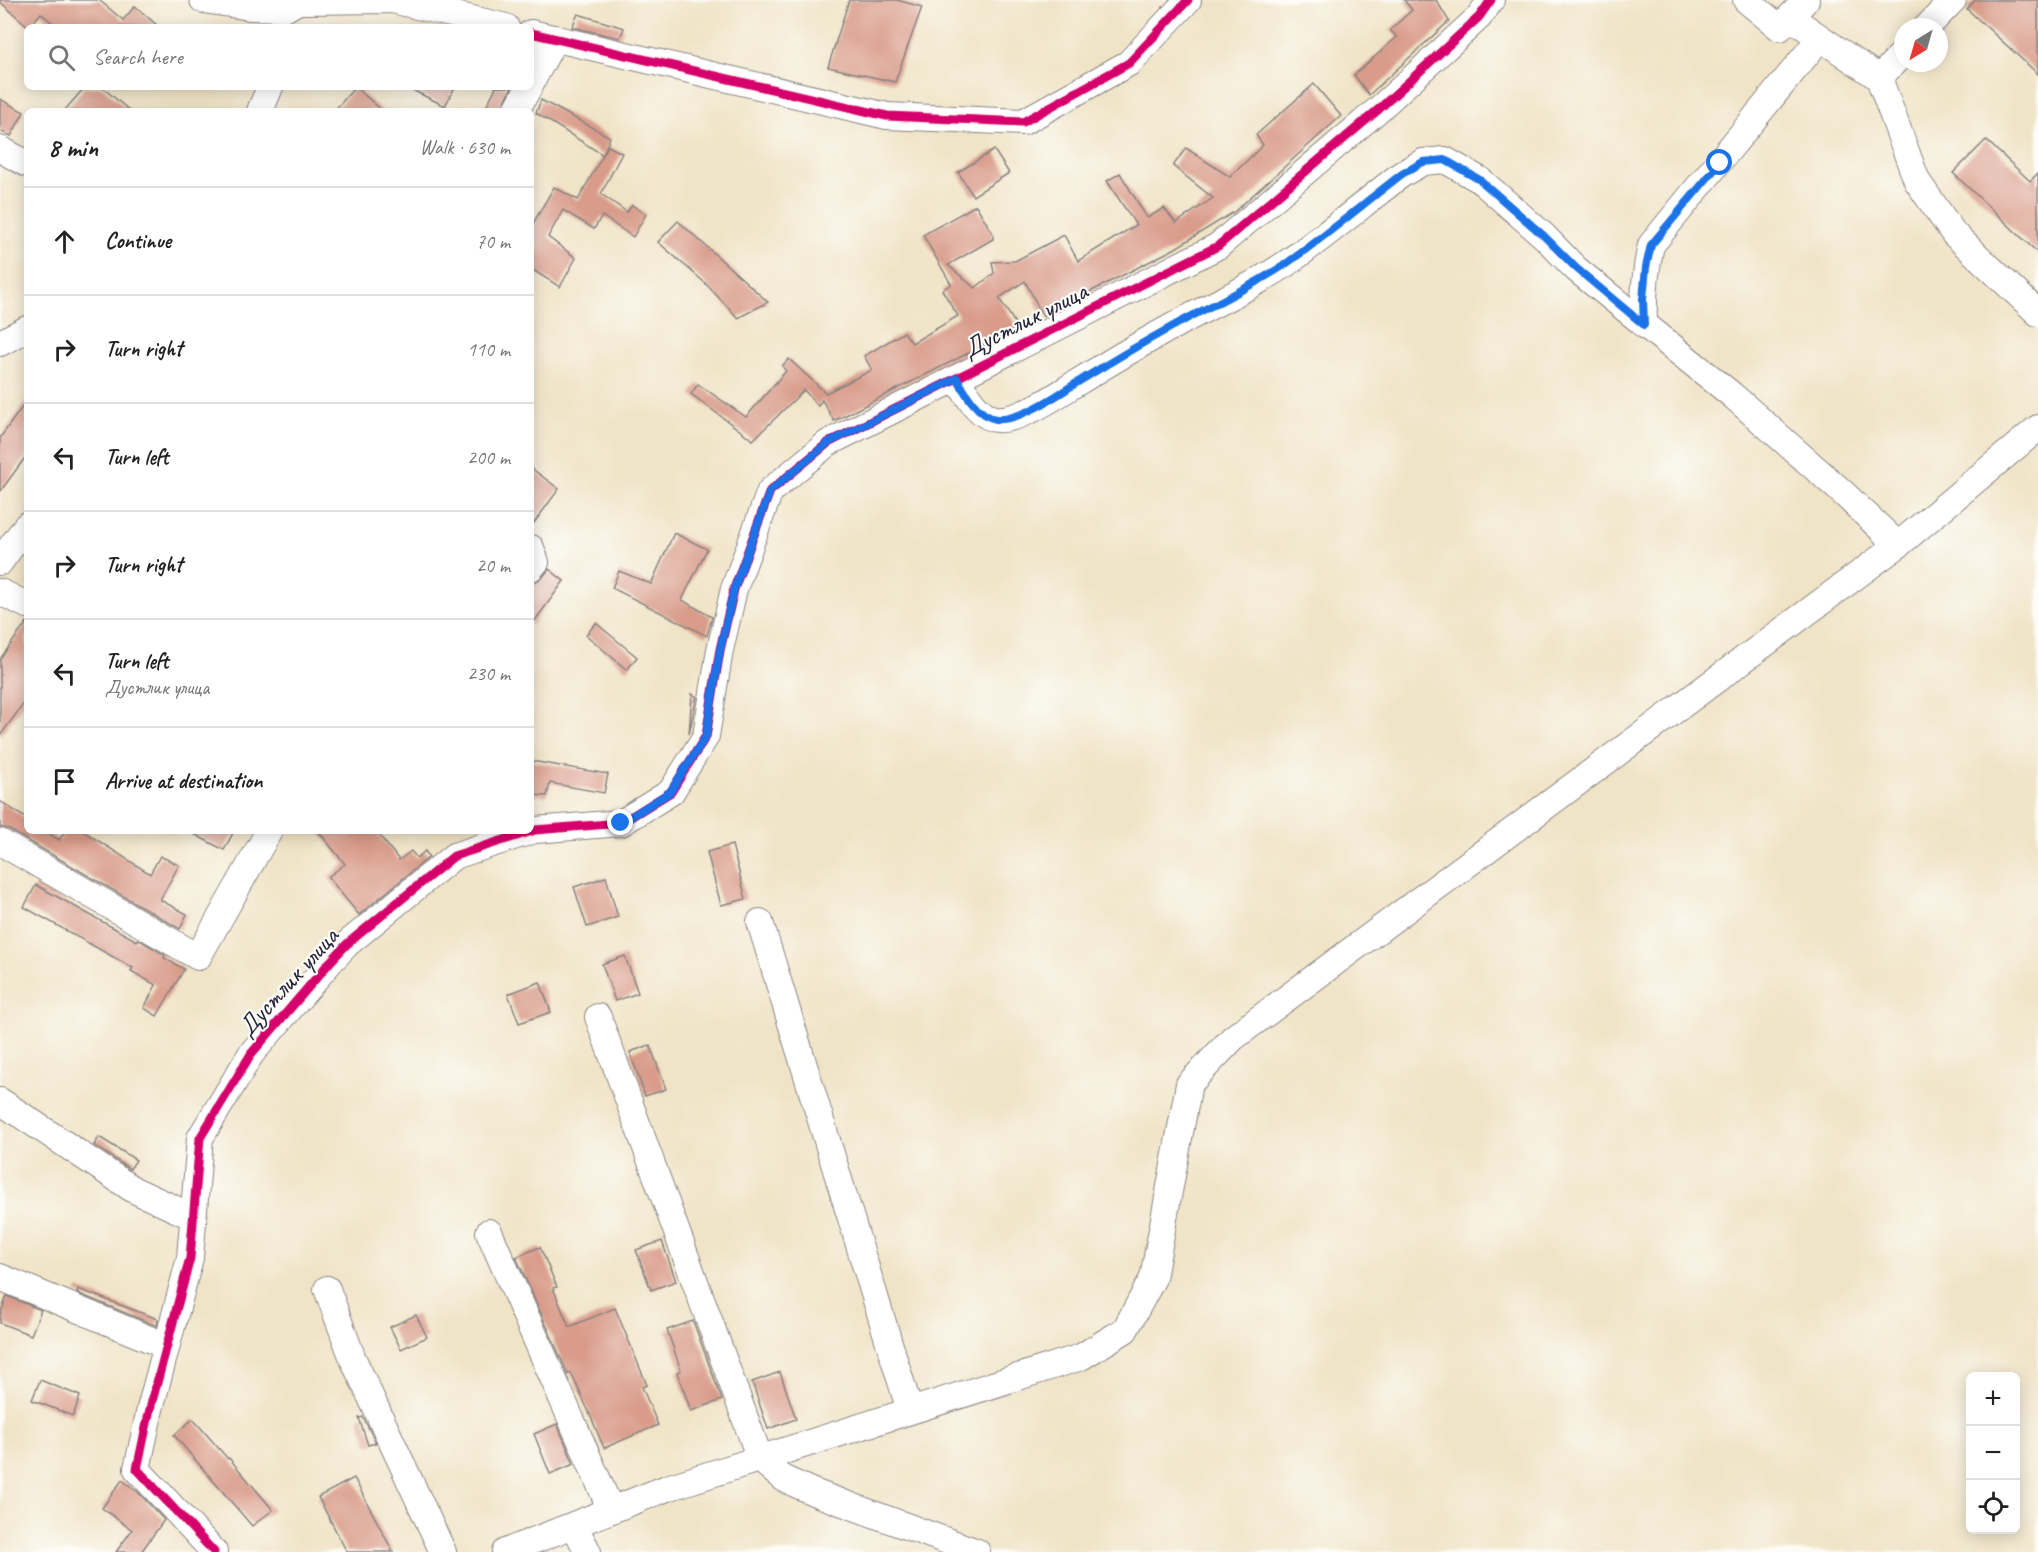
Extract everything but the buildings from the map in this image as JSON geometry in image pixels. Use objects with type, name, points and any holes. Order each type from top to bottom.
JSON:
[{"type":"street","points":[[203,0],[251,3],[292,9],[393,0],[493,24]]},
{"type":"street","name":"Дустлик улица","points":[[534,830],[621,823],[670,792],[706,736],[720,650],[734,589],[770,491],[828,443],[1218,246],[1380,109],[1479,17],[1491,0]]},
{"type":"street","points":[[1746,0],[1780,28],[1798,9],[1820,38],[1879,78],[1917,181],[1954,234],[2038,313]]},
{"type":"street","points":[[1936,18],[1953,0]]},
{"type":"street","points":[[534,71],[543,36],[887,116],[1023,122],[1129,63],[1184,1]]},
{"type":"street","points":[[1644,325],[1643,299],[1651,245],[1820,38]]},
{"type":"street","points":[[1879,78],[1894,62]]},
{"type":"street","points":[[261,108],[269,90]]},
{"type":"street","points":[[518,108],[527,90]]},
{"type":"street","points":[[0,149],[24,162]]},
{"type":"street","points":[[957,378],[966,393],[985,415],[996,419],[1010,419],[1050,400],[1111,361],[1191,316],[1254,285],[1288,263],[1402,174],[1423,162],[1445,160],[1480,180],[1544,236],[1576,268],[1732,395],[1841,491],[1898,545]]},
{"type":"street","points":[[0,343],[24,331]]},
{"type":"street","points":[[505,1552],[667,1488],[1081,1358],[1125,1329],[1153,1278],[1189,1084],[1233,1038],[1898,545],[2038,428]]},
{"type":"street","points":[[0,562],[24,529]]},
{"type":"street","points":[[0,592],[24,604]]},
{"type":"street","points":[[0,842],[198,957],[267,834]]},
{"type":"street","name":"Дустлик улица","points":[[214,1552],[137,1469],[166,1346],[190,1258],[200,1138],[251,1053],[347,944],[453,856],[522,834]]},
{"type":"street","points":[[760,922],[910,1411]]},
{"type":"street","points":[[598,1017],[760,1459],[782,1478],[813,1492],[977,1552]]},
{"type":"street","points":[[0,1101],[134,1190],[193,1217]]},
{"type":"street","points":[[489,1232],[611,1510]]},
{"type":"street","points":[[0,1277],[166,1346]]},
{"type":"street","points":[[327,1289],[353,1359],[443,1552]]},
{"type":"street","points":[[574,1525],[588,1552]]},
{"type":"cycle path","points":[[534,34],[887,116],[1023,122],[1129,63],[1188,0]]},
{"type":"cycle path","points":[[534,830],[621,823],[671,792],[706,736],[720,650],[734,589],[770,491],[828,443],[1218,246],[1379,109],[1479,17],[1491,0]]},
{"type":"cycle path","points":[[214,1552],[137,1469],[150,1409],[190,1258],[200,1138],[251,1054],[347,944],[454,856],[523,834]]},
{"type":"route","points":[[621,823],[670,792],[706,736],[720,650],[734,589],[770,491],[828,443],[957,378],[966,393],[985,415],[996,419],[1010,419],[1050,400],[1111,361],[1191,316],[1254,285],[1288,263],[1402,174],[1423,162],[1445,160],[1480,180],[1544,236],[1576,268],[1644,325],[1643,299],[1651,245],[1720,163]]}]
